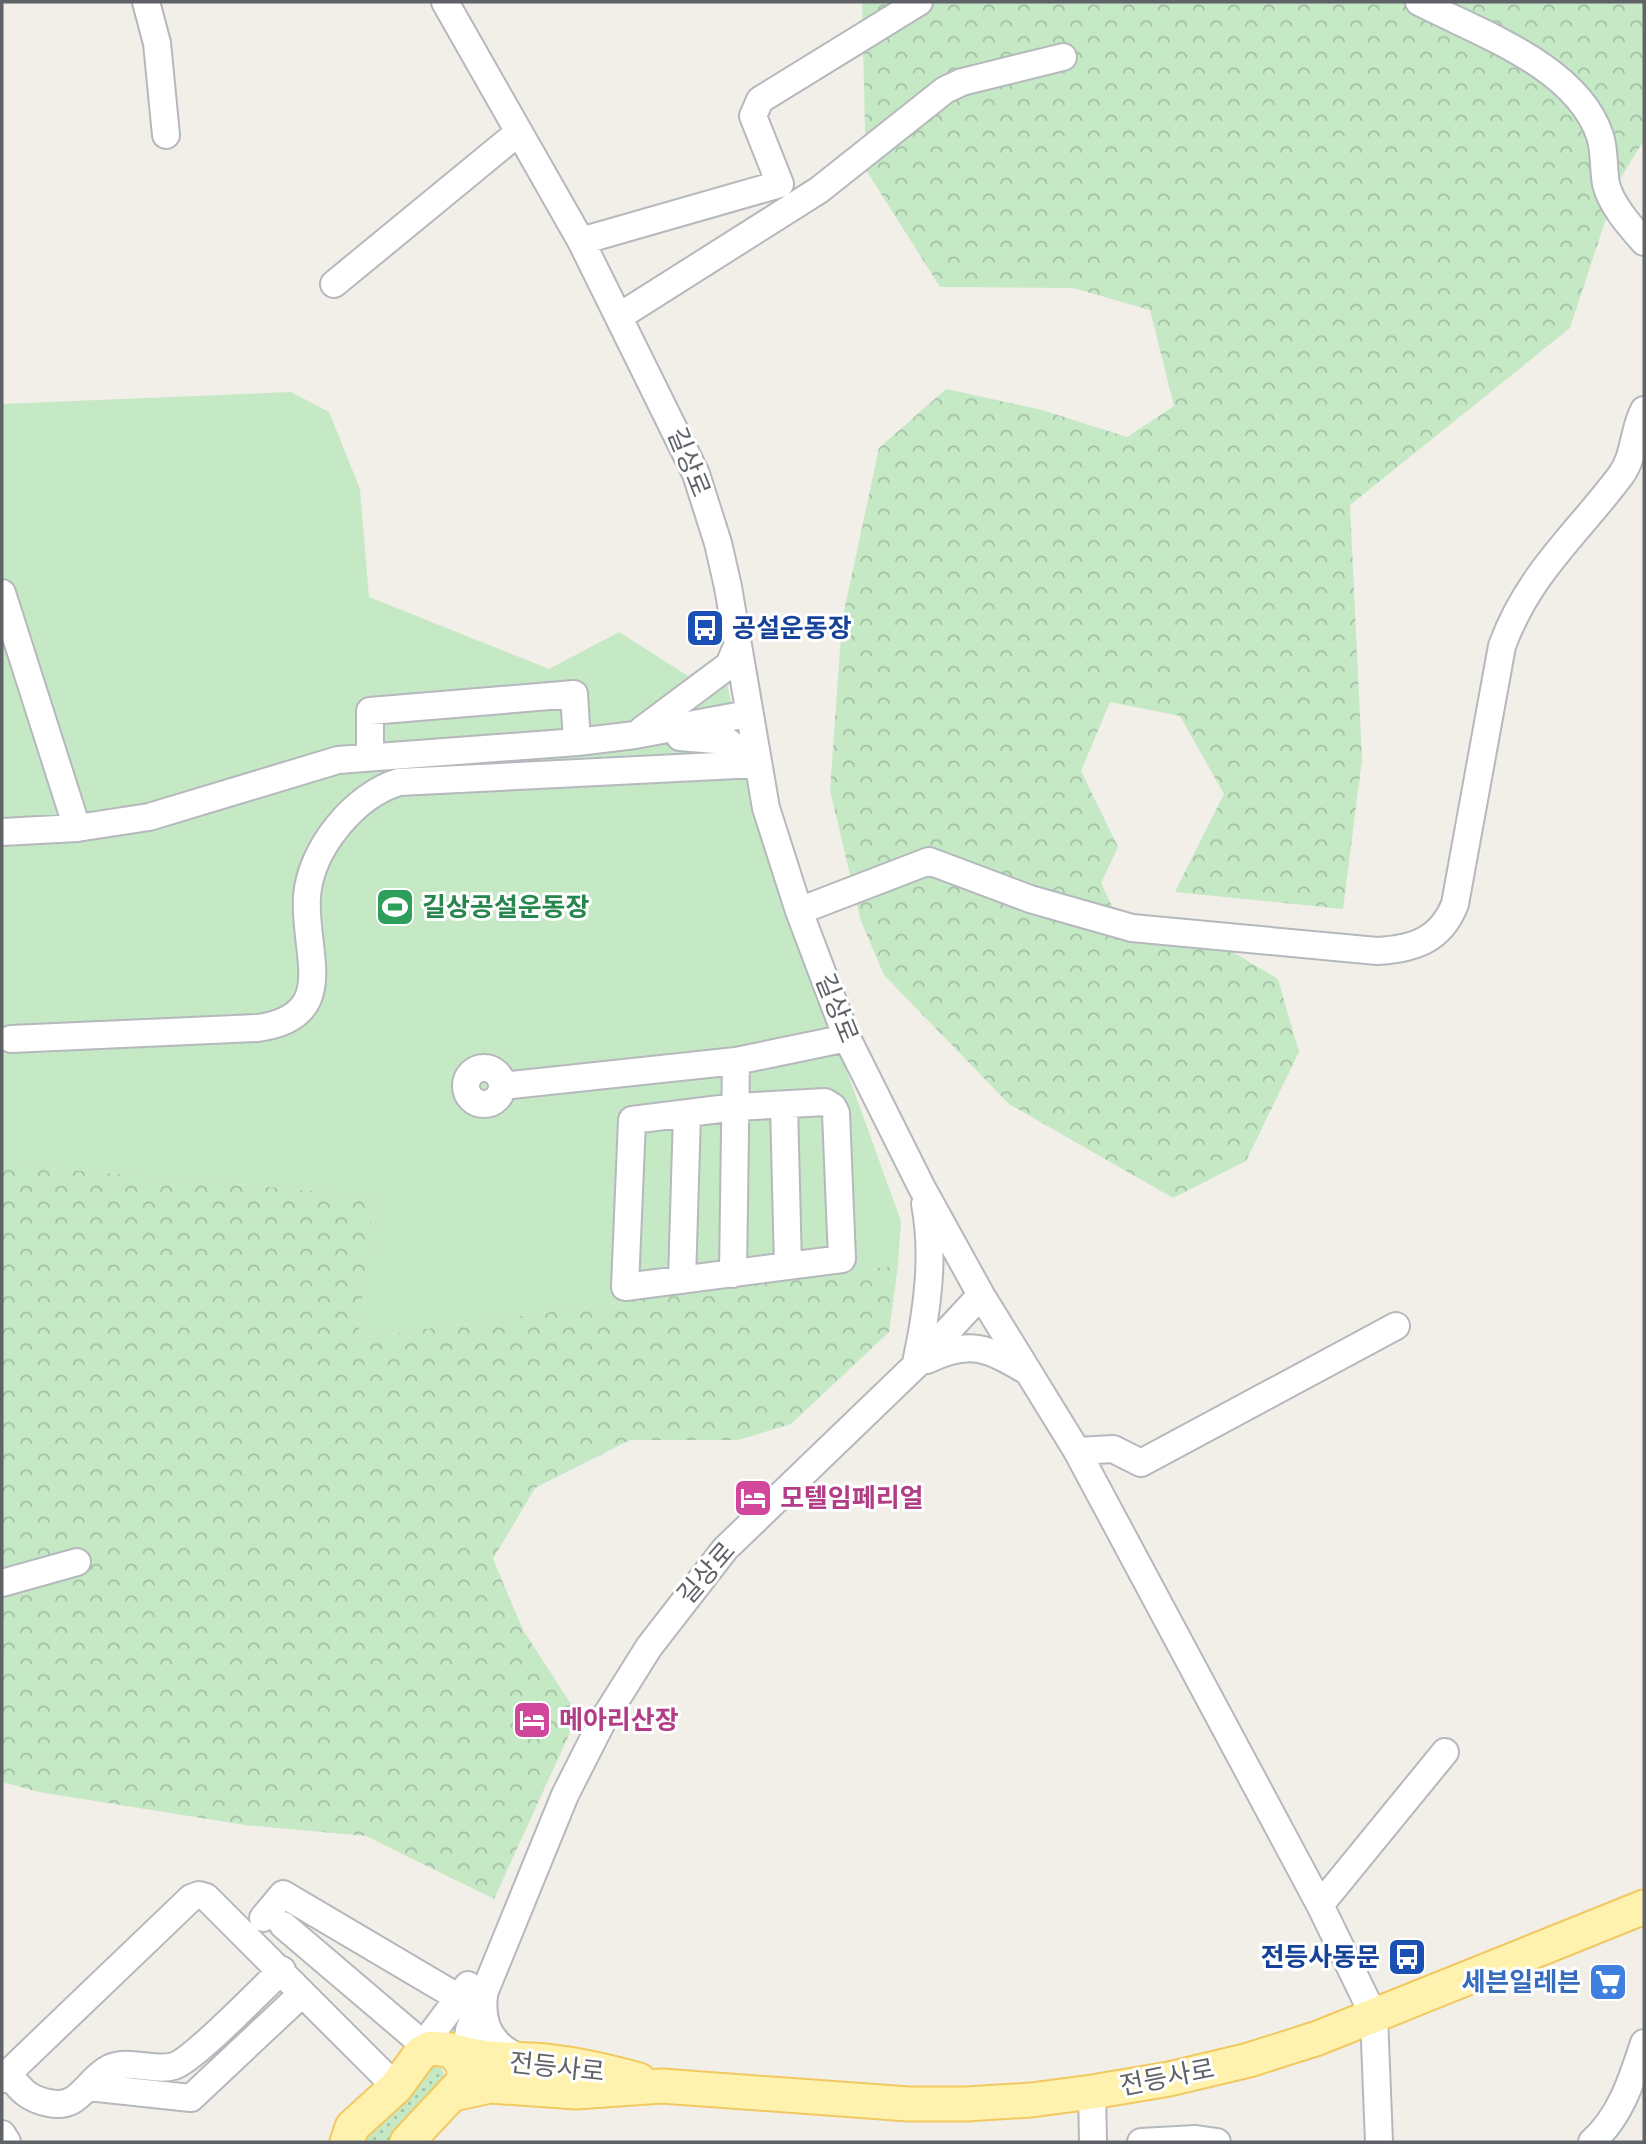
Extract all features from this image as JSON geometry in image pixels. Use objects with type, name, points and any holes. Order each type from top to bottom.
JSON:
[{"type":"main road","name":"전등사로","points":[[438,2065],[490,2086],[576,2091],[662,2087],[909,2104],[1031,2100],[1169,2079],[1249,2060],[1374,2016],[1644,1907]]},
{"type":"main road","name":"전등사로","points":[[438,2065],[530,2060],[584,2066],[662,2087]]},
{"type":"main road","points":[[345,2137],[438,2065]]},
{"type":"main road","points":[[407,2142],[438,2065]]},
{"type":"street","points":[[146,2],[157,43],[166,135]]},
{"type":"street","name":"길상로","points":[[438,2065],[469,2030],[565,1795],[602,1722],[675,1610],[754,1519],[916,1365],[981,1295],[922,1188],[847,1038],[799,911],[766,807],[718,543],[696,474],[581,241],[445,2]]},
{"type":"street","points":[[581,241],[780,184],[753,116],[760,100],[919,2]]},
{"type":"street","points":[[1419,2],[1536,62],[1564,83],[1587,108],[1600,136],[1606,186],[1625,221],[1644,242]]},
{"type":"street","points":[[620,316],[819,190],[946,90],[962,82],[1063,57]]},
{"type":"street","points":[[334,284],[519,132]]},
{"type":"street","points":[[799,911],[929,861],[1030,899],[1132,928],[1377,951],[1421,944],[1437,934],[1448,921],[1455,904],[1502,646],[1511,620],[1524,594],[1545,566],[1623,472],[1644,410]]},
{"type":"street","points":[[2,593],[76,828]]},
{"type":"street","points":[[635,735],[729,665],[737,646]]},
{"type":"street","points":[[370,757],[370,711],[575,694],[577,742]]},
{"type":"street","points":[[2,832],[76,828],[149,817],[310,766],[370,757],[577,742],[635,735],[748,714]]},
{"type":"street","points":[[635,735],[727,741],[757,764]]},
{"type":"street","points":[[11,1040],[258,1028],[281,1024],[297,1014],[309,999],[313,981],[307,895],[316,866],[334,830],[377,789],[399,782],[757,764]]},
{"type":"street","points":[[502,1086],[736,1061],[847,1038]]},
{"type":"street","points":[[733,1274],[736,1061]]},
{"type":"street","points":[[825,1102],[834,1107],[842,1259],[625,1287],[632,1120],[736,1107],[785,1105],[825,1102]]},
{"type":"street","points":[[785,1105],[788,1266]]},
{"type":"street","points":[[682,1280],[687,1114]]},
{"type":"street","points":[[916,1365],[926,1319],[929,1257],[928,1222],[922,1188]]},
{"type":"street","points":[[981,1295],[1077,1451],[1320,1905],[1374,2016],[1379,2142]]},
{"type":"street","points":[[1077,1451],[1113,1449],[1141,1464],[1396,1326]]},
{"type":"street","points":[[916,1365],[959,1347],[978,1347],[1030,1372]]},
{"type":"street","points":[[2,1583],[77,1562]]},
{"type":"street","points":[[1320,1905],[1445,1752]]},
{"type":"street","points":[[438,2065],[273,1922],[283,1894],[459,1998]]},
{"type":"street","points":[[282,1970],[222,2026],[173,2066],[117,2066],[101,2074],[68,2104],[59,2106],[31,2100],[5,2077],[191,1898],[199,1895],[206,1898],[282,1970],[438,2065]]},
{"type":"street","name":"길상로","points":[[438,2065],[459,1998],[524,1898]]},
{"type":"street","points":[[485,1991],[482,2011],[487,2030],[503,2049],[530,2060]]},
{"type":"street","points":[[88,2087],[191,2098],[291,2004]]},
{"type":"street","points":[[222,2026],[241,2052]]},
{"type":"street","points":[[1592,2142],[1611,2121],[1623,2100],[1644,2043]]},
{"type":"street","points":[[1092,2092],[1093,2142]]},
{"type":"street","points":[[2,2134],[7,2142]]},
{"type":"street","points":[[1142,2142],[1196,2139],[1217,2142]]},
{"type":"green space","points":[[862,2],[1644,2],[1644,140],[1618,182],[1570,328],[1350,505],[1362,760],[1343,909],[1175,892],[1224,794],[1180,716],[1110,702],[1081,771],[1118,847],[1101,883],[1128,939],[1226,948],[1278,979],[1299,1052],[1246,1161],[1173,1198],[1009,1104],[884,975],[861,921],[830,790],[842,621],[879,448],[946,389],[1042,410],[1127,437],[1174,406],[1150,310],[1073,288],[940,287],[866,170]]},
{"type":"green space","name":"길상공설운동장","points":[[291,392],[329,412],[360,489],[369,597],[549,669],[619,632],[688,676],[721,653],[753,812],[901,1221],[898,1265],[358,1338],[374,1196],[28,1166],[2,1153],[2,404]]},
{"type":"green space","points":[[2,1153],[28,1166],[374,1196],[358,1338],[898,1265],[889,1332],[791,1424],[738,1440],[630,1440],[535,1488],[493,1559],[523,1630],[578,1715],[494,1899],[366,1836],[245,1825],[39,1792],[2,1782]]},
{"type":"green space","points":[[431,2066],[441,2068],[446,2077],[390,2142],[363,2142],[364,2138]]},
{"type":"place","name":"공설운동장","points":[[705,628]]},
{"type":"place","name":"길상공설운동장","points":[[395,907]]},
{"type":"place","name":"모텔임페리얼","points":[[753,1498]]},
{"type":"place","name":"메아리산장","points":[[532,1720]]},
{"type":"place","name":"전등사동문","points":[[1407,1957]]},
{"type":"place","name":"세븐일레븐","points":[[1608,1982]]}]
